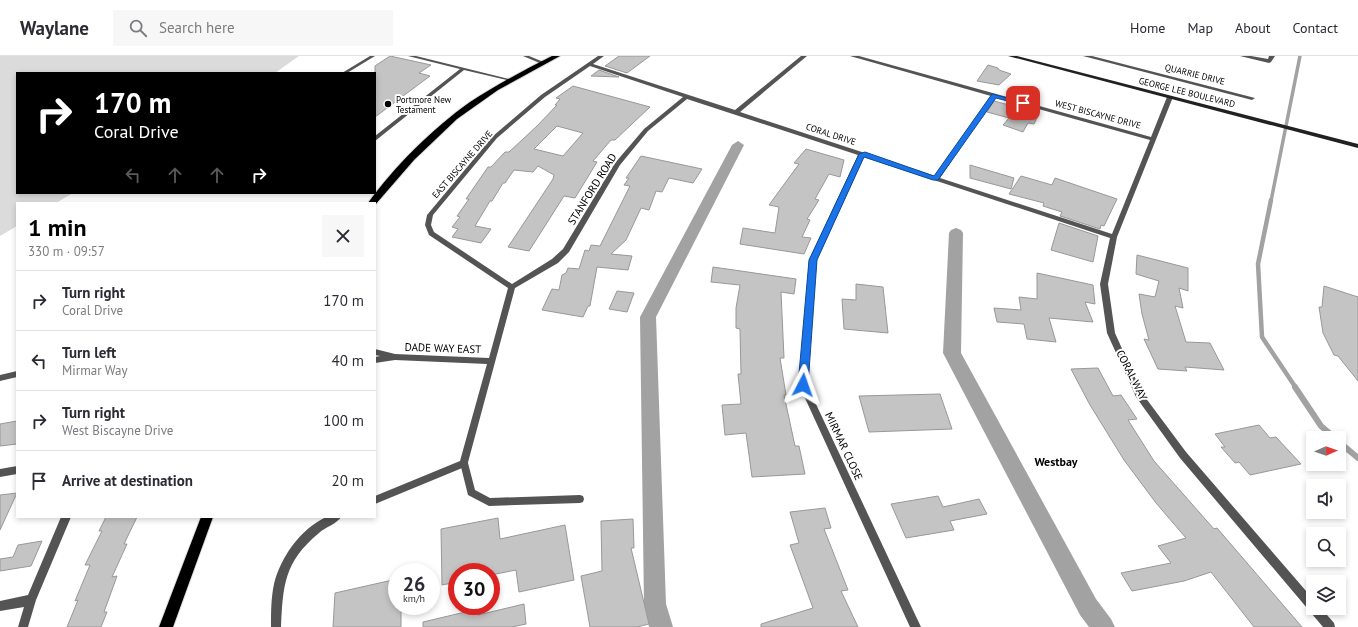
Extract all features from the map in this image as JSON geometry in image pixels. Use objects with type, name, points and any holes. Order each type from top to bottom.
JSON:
[{"type":"main road","points":[[372,202],[377,193],[414,155],[441,129],[467,108],[511,80],[557,56]]},
{"type":"main road","name":"GEORGE LEE BOULEVARD","points":[[1011,56],[1358,146]]},
{"type":"main road","points":[[166,627],[207,518]]},
{"type":"street","name":"EAST BISCAYNE DRIVE","points":[[512,287],[431,233],[428,225],[430,215],[495,137],[543,96],[601,56]]},
{"type":"street","points":[[735,113],[804,56]]},
{"type":"street","name":"WEST BISCAYNE DRIVE","points":[[853,56],[1153,139]]},
{"type":"street","name":"QUARRIE DRIVE","points":[[1086,56],[1252,98]]},
{"type":"street","points":[[1243,56],[1271,58]]},
{"type":"street","name":"CORAL DRIVE","points":[[588,64],[1114,237]]},
{"type":"street","points":[[936,179],[994,96]]},
{"type":"street","name":"STANFORD ROAD","points":[[512,287],[555,261],[566,250],[616,164],[646,130],[686,97]]},
{"type":"street","name":"CORAL WAY","points":[[1170,97],[1114,237],[1104,284],[1111,333],[1139,395],[1183,455],[1306,600]]},
{"type":"street","name":"MIRMAR CLOSE","points":[[862,154],[813,260],[803,385],[916,627]]},
{"type":"street","points":[[376,500],[464,463],[512,287]]},
{"type":"street","name":"DADE WAY EAST","points":[[376,352],[395,357]]},
{"type":"street","name":"DADE WAY EAST","points":[[376,360],[395,357],[491,360]]},
{"type":"street","points":[[0,378],[16,374]]},
{"type":"street","points":[[0,473],[16,470]]},
{"type":"street","points":[[23,627],[31,600],[66,518]]},
{"type":"street","points":[[276,627],[281,579],[291,556],[307,536],[328,520],[333,518]]},
{"type":"street","points":[[0,606],[31,600]]},
{"type":"street","name":"CORAL WAY","points":[[1319,615],[1330,627]]},
{"type":"lane","points":[[346,72],[374,56]]},
{"type":"lane","points":[[410,56],[511,80]]},
{"type":"lane","points":[[525,56],[544,63]]},
{"type":"lane","points":[[376,137],[463,69]]},
{"type":"lane","points":[[464,463],[471,492],[490,502],[580,499]]},
{"type":"shaded area","points":[[0,56],[299,56],[276,72],[16,72],[16,194],[71,194],[58,202],[16,202],[16,227],[0,236]]},
{"type":"building","points":[[390,56],[431,65],[419,73],[430,76],[376,116],[375,66]]},
{"type":"building","points":[[619,56],[650,56],[627,73],[605,66]]},
{"type":"building","points":[[988,65],[1011,74],[999,85],[977,81]]},
{"type":"building","points":[[599,70],[619,77],[591,76]]},
{"type":"building","points":[[573,86],[650,107],[615,140],[611,140],[593,161],[597,162],[575,198],[564,196],[529,251],[508,247],[553,179],[554,175],[538,166],[533,172],[514,170],[505,183],[503,183],[475,226],[491,229],[481,243],[452,237],[458,229],[452,227],[460,217],[457,216],[469,199],[466,199],[488,167],[491,167],[505,152],[509,152],[537,126],[557,105],[555,105],[560,99],[556,98]],"holes":[[[557,126],[583,133],[563,156],[534,149]]]},
{"type":"building","points":[[994,101],[1039,113],[1034,124],[1028,123],[1023,132],[1003,125],[1009,118],[987,112]]},
{"type":"building","points":[[806,149],[844,160],[840,177],[829,174],[815,199],[819,200],[807,219],[810,220],[802,237],[811,238],[804,254],[740,244],[743,228],[775,233],[779,207],[769,205],[799,164],[794,163]]},
{"type":"building","points":[[641,156],[702,169],[693,183],[669,178],[662,192],[656,191],[649,210],[641,208],[626,240],[611,254],[632,256],[628,270],[597,267],[590,306],[588,306],[583,317],[542,310],[552,289],[559,290],[562,275],[566,273],[568,268],[579,269],[585,250],[589,251],[591,245],[600,246],[630,186],[624,185],[629,178],[626,178]]},
{"type":"building","points":[[970,165],[1014,178],[1011,189],[970,178]]},
{"type":"building","points":[[1021,176],[1052,185],[1055,178],[1117,199],[1104,226],[1101,225],[1100,229],[1060,216],[1062,212],[1043,206],[1044,203],[1009,194]]},
{"type":"building","points":[[1059,223],[1098,236],[1093,262],[1051,250]]},
{"type":"building","points":[[1137,255],[1188,268],[1188,291],[1179,288],[1183,308],[1175,306],[1186,342],[1210,343],[1224,370],[1185,367],[1187,371],[1158,369],[1144,339],[1149,340],[1142,314],[1139,294],[1155,297],[1159,281],[1136,274]]},
{"type":"building","points":[[713,267],[796,279],[794,294],[781,292],[784,358],[780,358],[786,395],[784,395],[795,446],[799,446],[805,474],[752,477],[746,433],[725,435],[722,405],[741,404],[738,374],[741,374],[740,329],[736,328],[736,308],[740,285],[711,282]]},
{"type":"building","points":[[1037,273],[1093,285],[1095,304],[1085,302],[1093,322],[1049,318],[1056,342],[1027,339],[1024,324],[997,322],[994,308],[1021,310],[1019,297],[1037,299]]},
{"type":"building","points":[[856,284],[883,287],[888,333],[844,329],[842,299],[856,300]]},
{"type":"building","points":[[1324,286],[1358,297],[1358,381],[1338,356],[1334,355],[1323,333],[1319,307],[1322,307]]},
{"type":"building","points":[[617,291],[634,293],[627,312],[609,309]]},
{"type":"building","points":[[1098,368],[1113,396],[1121,395],[1137,419],[1128,420],[1154,461],[1214,529],[1217,528],[1302,627],[1254,627],[1211,572],[1184,581],[1132,591],[1121,573],[1171,563],[1158,546],[1186,538],[1156,503],[1124,460],[1090,405],[1071,369]]},
{"type":"building","points":[[940,394],[952,429],[869,432],[859,396]]},
{"type":"building","points":[[16,421],[16,444],[0,446],[0,424]]},
{"type":"building","points":[[1259,425],[1270,438],[1276,437],[1301,464],[1250,475],[1239,462],[1235,463],[1221,447],[1225,447],[1215,434]]},
{"type":"building","points":[[16,493],[0,530],[0,495]]},
{"type":"building","points":[[938,496],[943,507],[979,499],[987,514],[950,521],[954,530],[906,538],[891,504]]},
{"type":"building","points":[[825,508],[831,528],[824,529],[848,590],[841,591],[858,627],[761,627],[761,624],[813,608],[790,545],[799,543],[790,512]]},
{"type":"building","points":[[106,518],[137,518],[124,544],[127,544],[112,577],[117,576],[104,612],[107,612],[101,627],[67,627],[78,600],[75,601],[90,565],[85,565],[102,531],[99,531]]},
{"type":"building","points":[[498,518],[500,539],[565,525],[574,580],[519,592],[516,570],[500,573],[500,563],[448,563],[448,584],[442,585],[441,529]]},
{"type":"building","points":[[633,519],[634,548],[631,548],[649,624],[637,627],[590,627],[581,576],[602,571],[601,521]]},
{"type":"building","points":[[42,541],[31,566],[0,571],[0,559],[13,557],[18,545]]},
{"type":"building","points":[[388,581],[388,615],[401,615],[401,627],[333,627],[335,593]]},
{"type":"building","points":[[524,604],[526,624],[512,627],[423,627],[423,622],[453,615],[500,615],[500,610]]},
{"type":"waterway","points":[[1271,201],[1300,56]]},
{"type":"waterway","points":[[661,627],[655,604],[648,317],[738,145]]},
{"type":"waterway","points":[[1271,200],[1258,264],[1262,337],[1296,388]]},
{"type":"waterway","points":[[956,233],[952,353],[1088,607],[1103,627]]},
{"type":"waterway","points":[[1295,387],[1321,426],[1327,431]]},
{"type":"waterway","points":[[1346,448],[1358,458]]},
{"type":"place","name":"Portmore New Testament","points":[[388,104]]},
{"type":"district","name":"Westbay","points":[[1056,461]]},
{"type":"route","points":[[803,385],[813,260],[862,154],[936,179],[994,96],[1023,103]]}]
